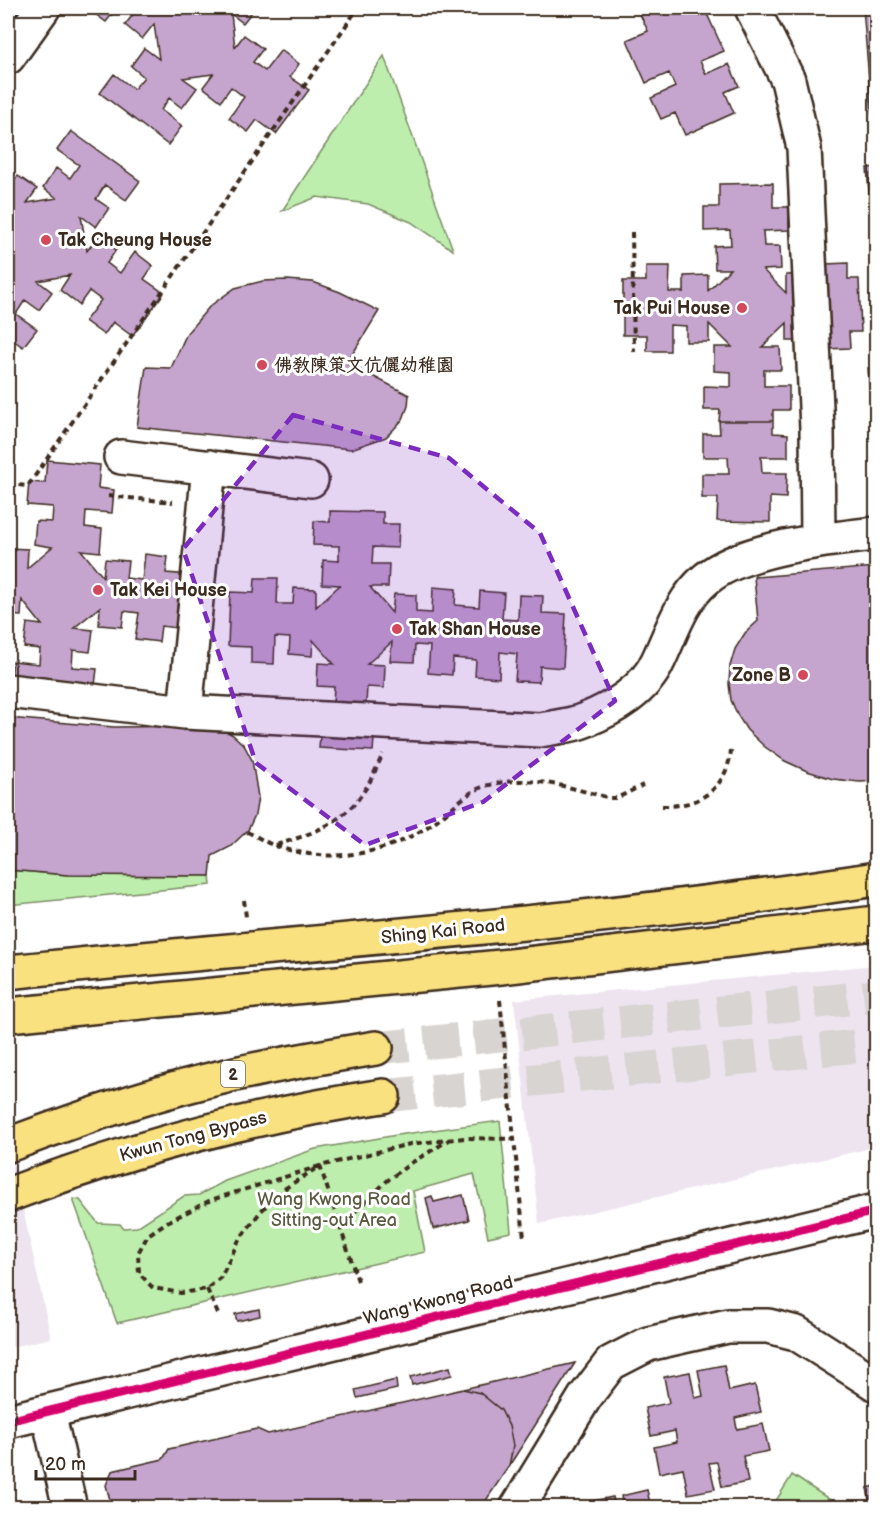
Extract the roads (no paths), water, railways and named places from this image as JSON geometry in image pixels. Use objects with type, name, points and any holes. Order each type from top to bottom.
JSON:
[{"type":"main road","name":"Shing Kai Road","points":[[8,972],[492,926],[741,899],[876,879]]},
{"type":"main road","points":[[8,1015],[501,967],[876,923]]},
{"type":"main road","name":"2","points":[[8,1145],[157,1095],[229,1075],[272,1065],[376,1048]]},
{"type":"main road","name":"Kwun Tong Bypass","points":[[8,1195],[108,1159],[179,1138],[317,1105],[382,1096]]},
{"type":"street","points":[[8,57],[43,8]]},
{"type":"street","points":[[752,8],[788,80],[804,148],[816,429],[818,540]]},
{"type":"street","points":[[121,457],[311,480]]},
{"type":"street","points":[[185,712],[209,467]]},
{"type":"street","points":[[8,691],[185,712],[540,730],[583,721],[610,708],[635,691],[657,664],[681,609],[706,579],[732,564],[769,552],[818,540],[876,534]]},
{"type":"street","name":"Wang Kwong Road","points":[[8,1421],[876,1210]]},
{"type":"street","points":[[517,1508],[585,1397],[611,1363],[648,1344],[728,1326],[768,1326],[796,1333],[876,1384]]},
{"type":"street","points":[[48,1412],[70,1508]]},
{"type":"tunnel","points":[[376,1048],[876,996]]},
{"type":"tunnel","points":[[383,1096],[876,1044]]},
{"type":"place","name":"Tak Cheung House","points":[[46,240]]},
{"type":"place","name":"Tak Pui House","points":[[742,308]]},
{"type":"place","name":"佛教陳策文伉儷幼稚園","points":[[262,365]]},
{"type":"place","name":"Tak Kei House","points":[[98,590]]},
{"type":"place","name":"Tak Shan House","points":[[397,629]]},
{"type":"place","name":"Zone B","points":[[803,675]]},
{"type":"park label","name":"Wang Kwong Road Sitting-out Area","points":[[334,1209]]}]
